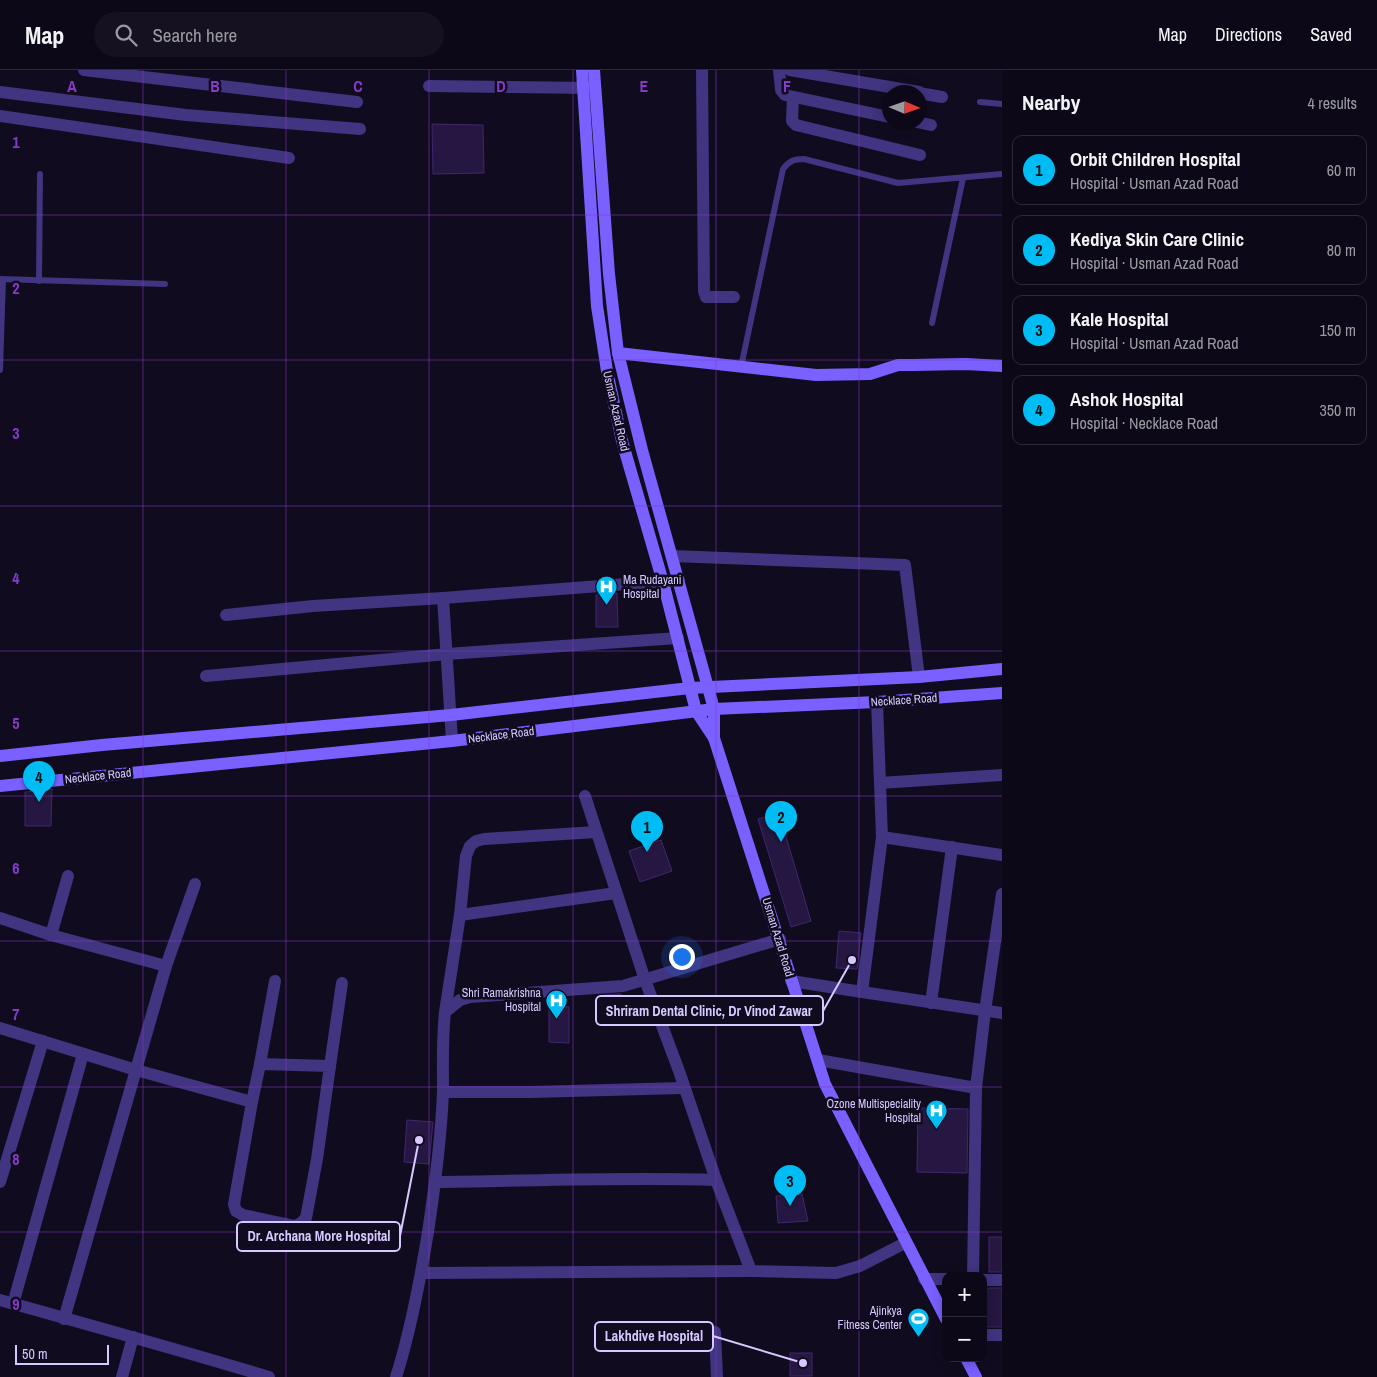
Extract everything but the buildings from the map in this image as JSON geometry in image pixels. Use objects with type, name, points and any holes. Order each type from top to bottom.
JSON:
[{"type":"main road","name":"Usman Azad Road","points":[[582,70],[589,88],[618,353],[630,405],[714,709],[714,738]]},
{"type":"main road","name":"Usman Azad Road","points":[[594,70],[589,88],[597,306],[607,370],[622,441],[663,582],[696,711],[714,738],[825,1084],[905,1243],[945,1317]]},
{"type":"main road","points":[[618,353],[816,375],[870,374],[898,365],[966,364],[1002,366]]},
{"type":"main road","name":"Necklace Road","points":[[0,756],[102,745],[451,715],[690,688],[919,676],[1002,668]]},
{"type":"main road","name":"Necklace Road","points":[[0,786],[452,741],[714,709],[1002,694]]},
{"type":"main road","points":[[968,1362],[973,1376]]},
{"type":"street","points":[[84,70],[357,102]]},
{"type":"street","points":[[702,70],[704,291],[706,297],[734,297]]},
{"type":"street","points":[[778,70],[783,93],[793,97],[882,115]]},
{"type":"street","points":[[790,70],[882,86]]},
{"type":"street","points":[[429,86],[589,88]]},
{"type":"street","points":[[0,92],[186,115],[360,129]]},
{"type":"street","points":[[927,94],[942,96]]},
{"type":"street","points":[[793,97],[792,121],[796,125],[920,155]]},
{"type":"street","points":[[0,116],[290,158]]},
{"type":"street","points":[[927,125],[931,126]]},
{"type":"street","points":[[672,556],[904,565],[919,676]]},
{"type":"street","points":[[226,615],[313,606],[679,580]]},
{"type":"street","points":[[443,598],[452,741]]},
{"type":"street","points":[[206,676],[447,654],[678,638]]},
{"type":"street","points":[[862,992],[882,837],[877,702]]},
{"type":"street","points":[[880,783],[1002,775]]},
{"type":"street","points":[[585,796],[645,980],[679,1071],[683,1088],[716,1180],[751,1271]]},
{"type":"street","points":[[396,1377],[407,1344],[421,1273],[435,1182],[443,1092],[445,1012],[460,915],[466,856],[470,846],[476,841],[484,839],[596,832]]},
{"type":"street","points":[[882,837],[1002,855]]},
{"type":"street","points":[[931,1003],[952,847]]},
{"type":"street","points":[[51,935],[68,876]]},
{"type":"street","points":[[64,1319],[166,966],[195,884]]},
{"type":"street","points":[[460,915],[616,893]]},
{"type":"street","points":[[973,1272],[976,1088],[1002,894]]},
{"type":"street","points":[[0,918],[51,935],[166,966]]},
{"type":"street","points":[[445,1012],[460,1000],[470,997],[623,986],[780,939]]},
{"type":"street","points":[[276,981],[234,1204],[236,1211],[243,1215],[295,1226],[302,1223],[306,1218],[317,1159],[342,983]]},
{"type":"street","points":[[791,981],[1002,1013]]},
{"type":"street","points":[[0,1028],[136,1070],[252,1102]]},
{"type":"street","points":[[0,1182],[43,1041]]},
{"type":"street","points":[[13,1304],[83,1054]]},
{"type":"street","points":[[818,1060],[976,1088]]},
{"type":"street","points":[[260,1064],[330,1066]]},
{"type":"street","points":[[443,1092],[683,1088]]},
{"type":"street","points":[[435,1182],[645,1178],[716,1180]]},
{"type":"street","points":[[421,1273],[751,1271],[836,1273],[860,1266],[905,1243]]},
{"type":"street","points":[[924,1279],[942,1279]]},
{"type":"street","points":[[987,1280],[1002,1280]]},
{"type":"street","points":[[0,1300],[64,1319],[133,1336],[269,1377]]},
{"type":"street","points":[[716,1332],[717,1377]]},
{"type":"street","points":[[987,1335],[1002,1335]]},
{"type":"street","points":[[122,1377],[133,1336]]},
{"type":"lane","points":[[980,102],[1002,104]]},
{"type":"lane","points":[[741,368],[784,169],[788,162],[804,159],[898,183],[1002,174]]},
{"type":"lane","points":[[39,281],[40,174]]},
{"type":"lane","points":[[932,323],[963,178]]},
{"type":"lane","points":[[0,370],[1,279],[165,284]]},
{"type":"place","name":"Ma Rudayani Hospital","points":[[607,606]]},
{"type":"place","name":"Ashok Hospital","points":[[39,802]]},
{"type":"place","name":"Kediya Skin Care Clinic","points":[[781,842]]},
{"type":"place","name":"Orbit Children Hospital","points":[[647,852]]},
{"type":"place","name":"Shriram Dental Clinic, Dr Vinod Zawar","points":[[852,960]]},
{"type":"place","name":"Shri Ramakrishna Hospital","points":[[557,1019]]},
{"type":"place","name":"Ozone Multispeciality Hospital","points":[[937,1130]]},
{"type":"place","name":"Dr. Archana More Hospital","points":[[419,1140]]},
{"type":"place","name":"Kale Hospital","points":[[790,1206]]},
{"type":"place","name":"Ajinkya Fitness Center","points":[[918,1337]]},
{"type":"place","name":"Lakhdive Hospital","points":[[803,1363]]}]
